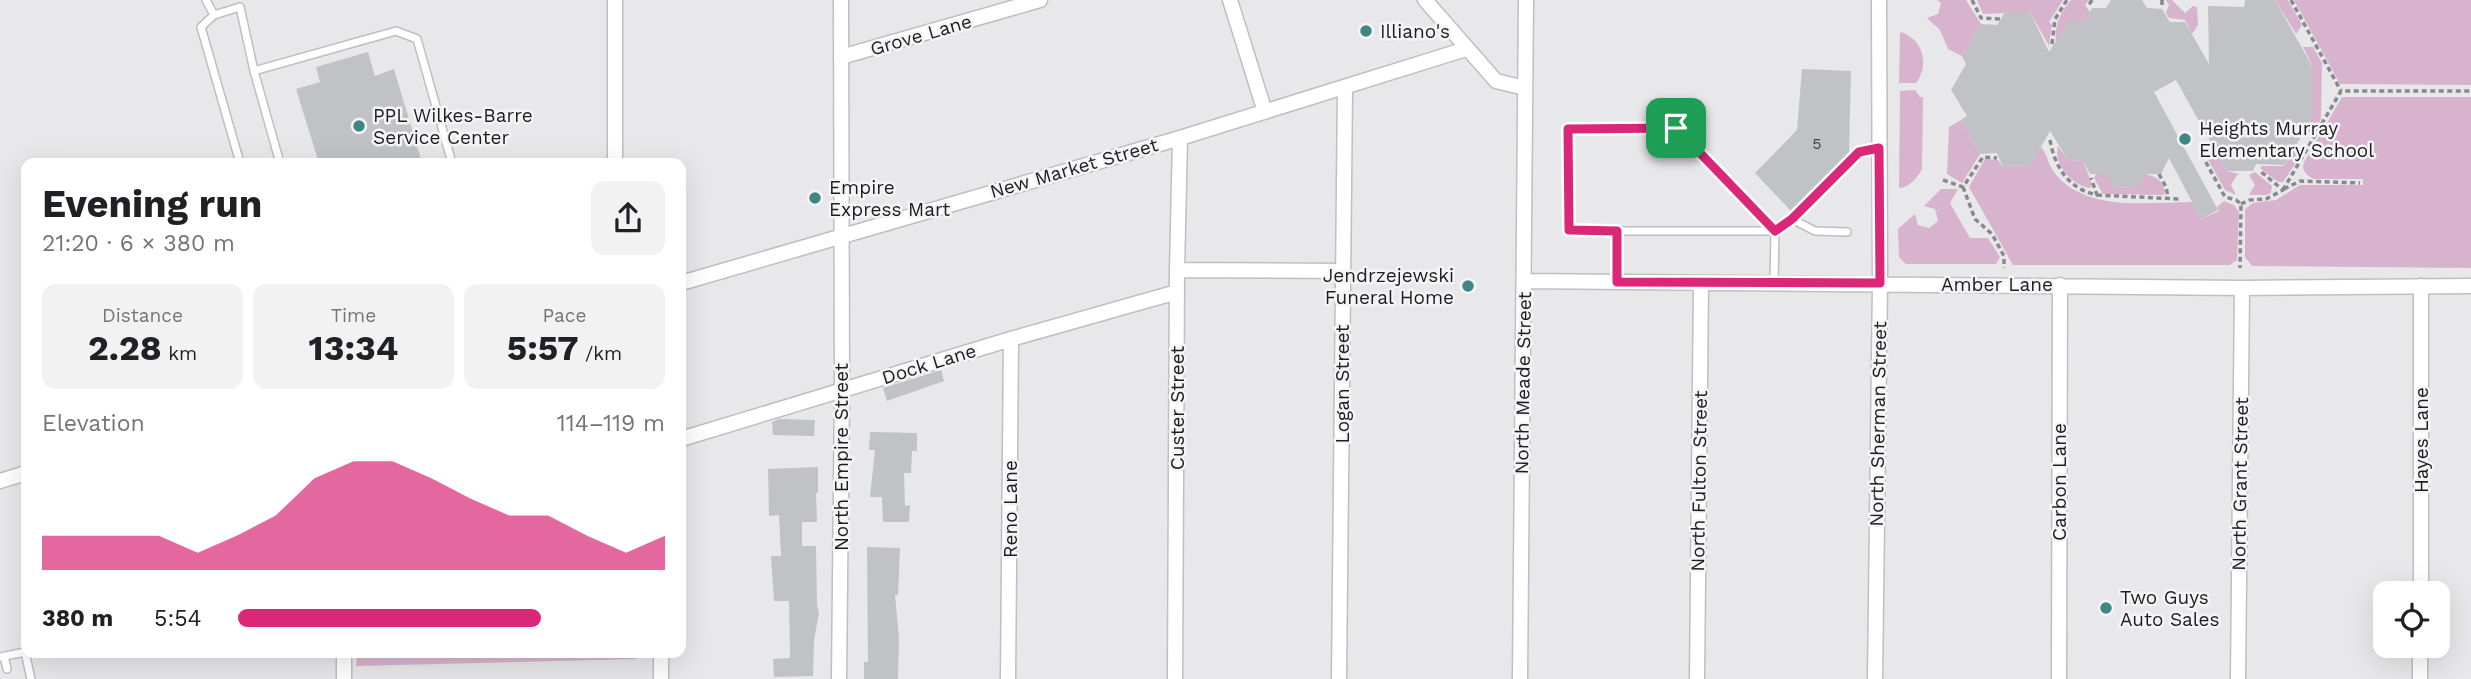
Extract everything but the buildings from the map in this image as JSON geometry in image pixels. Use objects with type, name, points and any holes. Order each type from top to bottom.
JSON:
[{"type":"street","points":[[615,0],[615,158]]},
{"type":"street","name":"North Empire Street","points":[[839,679],[842,390],[841,0]]},
{"type":"street","name":"Grove Lane","points":[[841,57],[1012,4],[1040,0]]},
{"type":"street","points":[[1230,0],[1265,112]]},
{"type":"street","points":[[1425,0],[1496,81],[1525,88]]},
{"type":"street","name":"North Meade Street","points":[[1520,679],[1526,0]]},
{"type":"street","name":"North Sherman Street","points":[[1875,679],[1880,283],[1878,0]]},
{"type":"street","name":"New Market Street","points":[[686,282],[1180,138],[1466,49]]},
{"type":"street","name":"Logan Street","points":[[1339,679],[1345,88]]},
{"type":"street","name":"Custer Street","points":[[1175,679],[1180,138]]},
{"type":"street","points":[[1177,270],[1343,271]]},
{"type":"street","name":"Amber Lane","points":[[1524,281],[2242,288],[2471,286]]},
{"type":"street","name":"North Fulton Street","points":[[1697,679],[1701,283]]},
{"type":"street","name":"Carbon Lane","points":[[2059,679],[2060,285]]},
{"type":"street","name":"Hayes Lane","points":[[2421,286],[2421,581]]},
{"type":"street","name":"North Grant Street","points":[[2238,679],[2242,288]]},
{"type":"street","name":"Dock Lane","points":[[686,437],[1177,292]]},
{"type":"street","name":"Reno Lane","points":[[1009,679],[1011,339]]},
{"type":"street","points":[[0,481],[21,475]]},
{"type":"street","points":[[344,658],[344,679]]},
{"type":"street","points":[[660,679],[661,658]]},
{"type":"street","points":[[2420,658],[2420,679]]},
{"type":"lane","points":[[206,0],[214,15]]},
{"type":"lane","points":[[239,158],[201,27],[214,15],[240,7],[254,71],[279,158]]},
{"type":"lane","points":[[254,71],[396,31],[417,39],[451,158]]},
{"type":"lane","points":[[1774,283],[1775,231],[1676,128],[1568,129],[1569,230],[1775,231],[1792,219],[1859,152],[1879,148]]},
{"type":"lane","points":[[1792,219],[1815,231],[1847,232]]},
{"type":"lane","points":[[1617,231],[1617,282]]},
{"type":"lane","points":[[6,669],[2,656],[21,653]]},
{"type":"lane","points":[[26,658],[30,679]]},
{"type":"path","points":[[1972,0],[1981,18],[2000,19]]},
{"type":"path","points":[[2052,44],[2055,19],[2067,0]]},
{"type":"path","points":[[2291,0],[2341,91]]},
{"type":"path","points":[[2341,91],[2471,91]]},
{"type":"path","points":[[2283,190],[2341,91]]},
{"type":"path","points":[[2050,140],[2053,159],[2065,178],[2085,192],[2097,195],[2179,199]]},
{"type":"path","points":[[2200,146],[2202,155],[2225,197],[2241,204]]},
{"type":"path","points":[[1963,187],[1983,157],[1997,158]]},
{"type":"path","points":[[2260,171],[2283,190]]},
{"type":"path","points":[[2158,174],[2166,187],[2168,197]]},
{"type":"path","points":[[2091,178],[2097,195]]},
{"type":"path","points":[[1943,180],[1963,187]]},
{"type":"path","points":[[2241,204],[2250,200],[2266,199],[2300,181],[2360,183]]},
{"type":"path","points":[[1963,187],[1975,219],[1992,234],[2004,256],[2004,268]]},
{"type":"path","points":[[2239,268],[2241,204]]},
{"type":"shaded area","points":[[1937,0],[1966,0],[1981,24],[1962,56],[1948,49],[1940,30],[1927,18],[1938,14],[1941,3]]},
{"type":"shaded area","points":[[1977,0],[2063,0],[2049,22],[2052,24],[2049,46],[2030,12],[1983,14]]},
{"type":"shaded area","points":[[2071,0],[2089,0],[2085,5],[2090,12],[2085,21],[2069,21],[2056,42],[2059,20]]},
{"type":"shaded area","points":[[2166,0],[2172,0],[2185,13],[2193,6],[2197,7],[2198,25],[2192,34],[2185,20],[2169,18],[2166,13],[2169,5]]},
{"type":"shaded area","points":[[2275,0],[2288,0],[2302,25],[2296,34]]},
{"type":"shaded area","points":[[2294,0],[2471,0],[2471,85],[2340,84]]},
{"type":"shaded area","points":[[1900,32],[1914,40],[1922,53],[1923,68],[1916,83],[1899,83]]},
{"type":"shaded area","points":[[2303,47],[2313,47],[2322,63],[2321,119],[2314,132],[2304,132],[2312,119],[2312,65]]},
{"type":"shaded area","points":[[1915,90],[1923,97],[1922,169],[1910,184],[1899,188],[1900,91]]},
{"type":"shaded area","points":[[2342,97],[2471,97],[2471,268],[2252,266],[2245,257],[2245,209],[2253,203],[2276,200],[2300,185],[2363,185],[2363,179],[2314,179],[2304,170],[2304,162]]},
{"type":"shaded area","points":[[1961,120],[1980,154],[1962,183],[1947,174],[1949,127]]},
{"type":"shaded area","points":[[2212,145],[2227,171],[2240,174],[2231,185],[2236,195],[2225,190],[2207,158],[2206,152]]},
{"type":"shaded area","points":[[2058,146],[2068,160],[2083,161],[2092,184],[2090,188],[2071,179],[2061,167]]},
{"type":"shaded area","points":[[2296,146],[2301,155],[2283,182],[2278,182],[2261,169],[2261,166],[2284,166]]},
{"type":"shaded area","points":[[2041,147],[2053,171],[2081,194],[2117,202],[2192,202],[2201,219],[2219,211],[2217,207],[2224,201],[2234,205],[2239,212],[2237,260],[2230,265],[2013,265],[1969,187],[1985,159],[1998,160],[2003,167],[2029,166]]},
{"type":"shaded area","points":[[2255,172],[2272,186],[2271,193],[2249,195],[2255,185],[2249,175]]},
{"type":"shaded area","points":[[2096,174],[2106,174],[2114,187],[2137,188],[2146,174],[2159,180],[2165,192],[2163,195],[2103,194],[2094,178]]},
{"type":"shaded area","points":[[1941,189],[1958,189],[1950,203],[1970,238],[1988,238],[2000,257],[1996,264],[1906,264],[1899,257],[1898,229],[1915,214],[1918,225],[1929,228],[1938,221],[1935,209],[1924,206]]},
{"type":"shaded area","points":[[357,658],[637,658],[637,659],[356,666]]},
{"type":"place","name":"Illiano's","points":[[1366,31]]},
{"type":"place","name":"PPL Wilkes-Barre Service Center","points":[[359,126]]},
{"type":"place","name":"Heights Murray Elementary School","points":[[2185,139]]},
{"type":"place","name":"Empire Express Mart","points":[[815,198]]},
{"type":"place","name":"Jendrzejewski Funeral Home","points":[[1468,286]]},
{"type":"place","name":"Two Guys Auto Sales","points":[[2106,608]]},
{"type":"route","points":[[1676,128],[1775,231],[1792,219],[1859,152],[1879,148],[1880,283],[1617,282],[1617,231],[1569,230],[1568,129],[1676,128]]}]
